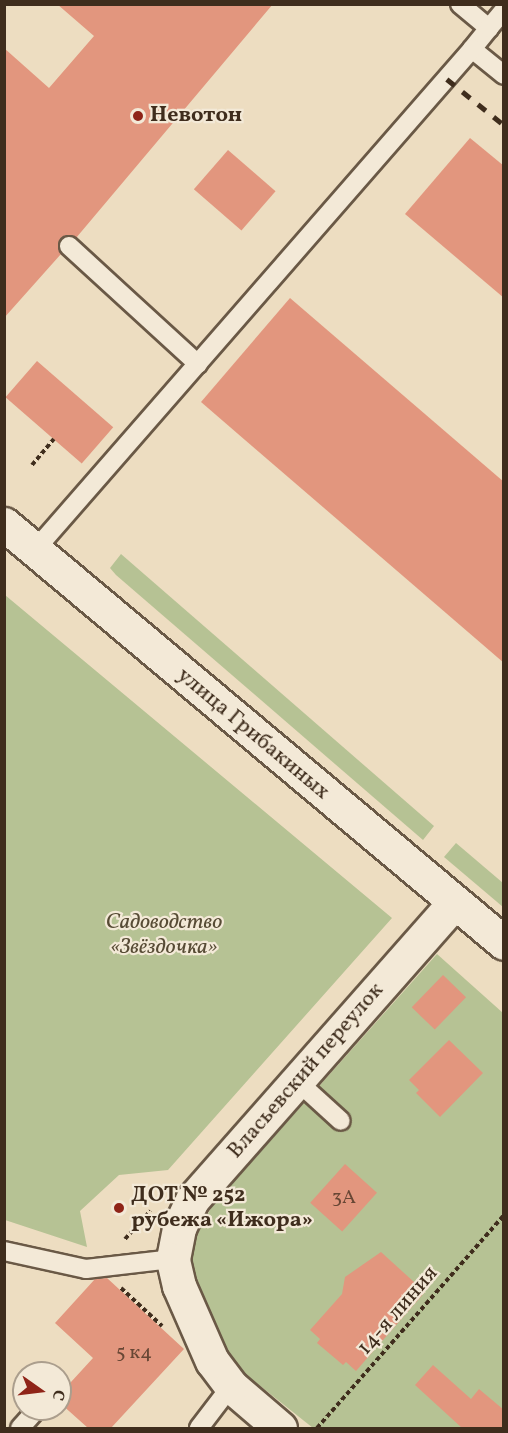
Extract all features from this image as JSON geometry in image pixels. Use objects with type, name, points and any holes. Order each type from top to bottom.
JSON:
[{"type":"street","name":"улица Грибакиных","points":[[4,524],[504,943]]},
{"type":"street","name":"Власьевский переулок","points":[[280,1428],[231,1386],[212,1361],[179,1286],[173,1259],[179,1228],[192,1200],[454,903]]},
{"type":"lane","points":[[460,4],[489,28]]},
{"type":"lane","points":[[35,550],[472,50],[504,10]]},
{"type":"lane","points":[[472,50],[504,75]]},
{"type":"lane","points":[[69,246],[198,364]]},
{"type":"lane","points":[[297,1081],[341,1121]]},
{"type":"lane","points":[[4,1251],[86,1269],[173,1259]]},
{"type":"lane","points":[[200,1428],[231,1386]]},
{"type":"path","points":[[32,465],[54,439]]},
{"type":"path","name":"14-я линия","points":[[317,1428],[504,1215]]},
{"type":"green space","points":[[121,554],[434,826],[423,840],[116,575],[110,568]]},
{"type":"green space","name":"Садоводство «Звёздочка»","points":[[5,595],[392,918],[168,1170],[119,1175],[80,1211],[87,1247],[5,1220]]},
{"type":"green space","points":[[456,843],[503,883],[503,907],[444,857]]},
{"type":"green space","points":[[437,954],[503,1013],[503,1428],[313,1428],[230,1362],[199,1295],[191,1263],[197,1232],[213,1205]]},
{"type":"building","points":[[57,4],[273,4],[76,238],[66,235],[60,239],[61,254],[4,318],[4,48],[49,88],[94,36]]},
{"type":"building","points":[[470,138],[504,166],[504,298],[405,214]]},
{"type":"building","points":[[228,150],[276,191],[241,231],[194,189]]},
{"type":"building","points":[[290,298],[504,482],[504,663],[201,402]]},
{"type":"building","points":[[37,361],[113,427],[82,463],[6,397]]},
{"type":"building","points":[[443,975],[466,997],[435,1030],[412,1007]]},
{"type":"building","points":[[449,1040],[483,1073],[440,1117],[416,1093],[419,1090],[409,1080]]},
{"type":"building","points":[[345,1164],[377,1193],[342,1231],[310,1203]]},
{"type":"building","points":[[381,1252],[425,1292],[356,1371],[346,1362],[343,1365],[317,1343],[320,1339],[310,1330],[342,1294],[345,1277]]},
{"type":"building","points":[[107,1278],[184,1349],[111,1428],[88,1428],[72,1414],[72,1381],[93,1358],[55,1323],[95,1279]]},
{"type":"building","points":[[433,1365],[471,1399],[479,1389],[504,1410],[504,1428],[462,1428],[415,1385]]},
{"type":"railway","points":[[447,79],[504,125]]},
{"type":"place","name":"Невотон","points":[[138,116]]},
{"type":"place","name":"ДОТ № 252 рубежа «Ижора»","points":[[119,1208]]}]
